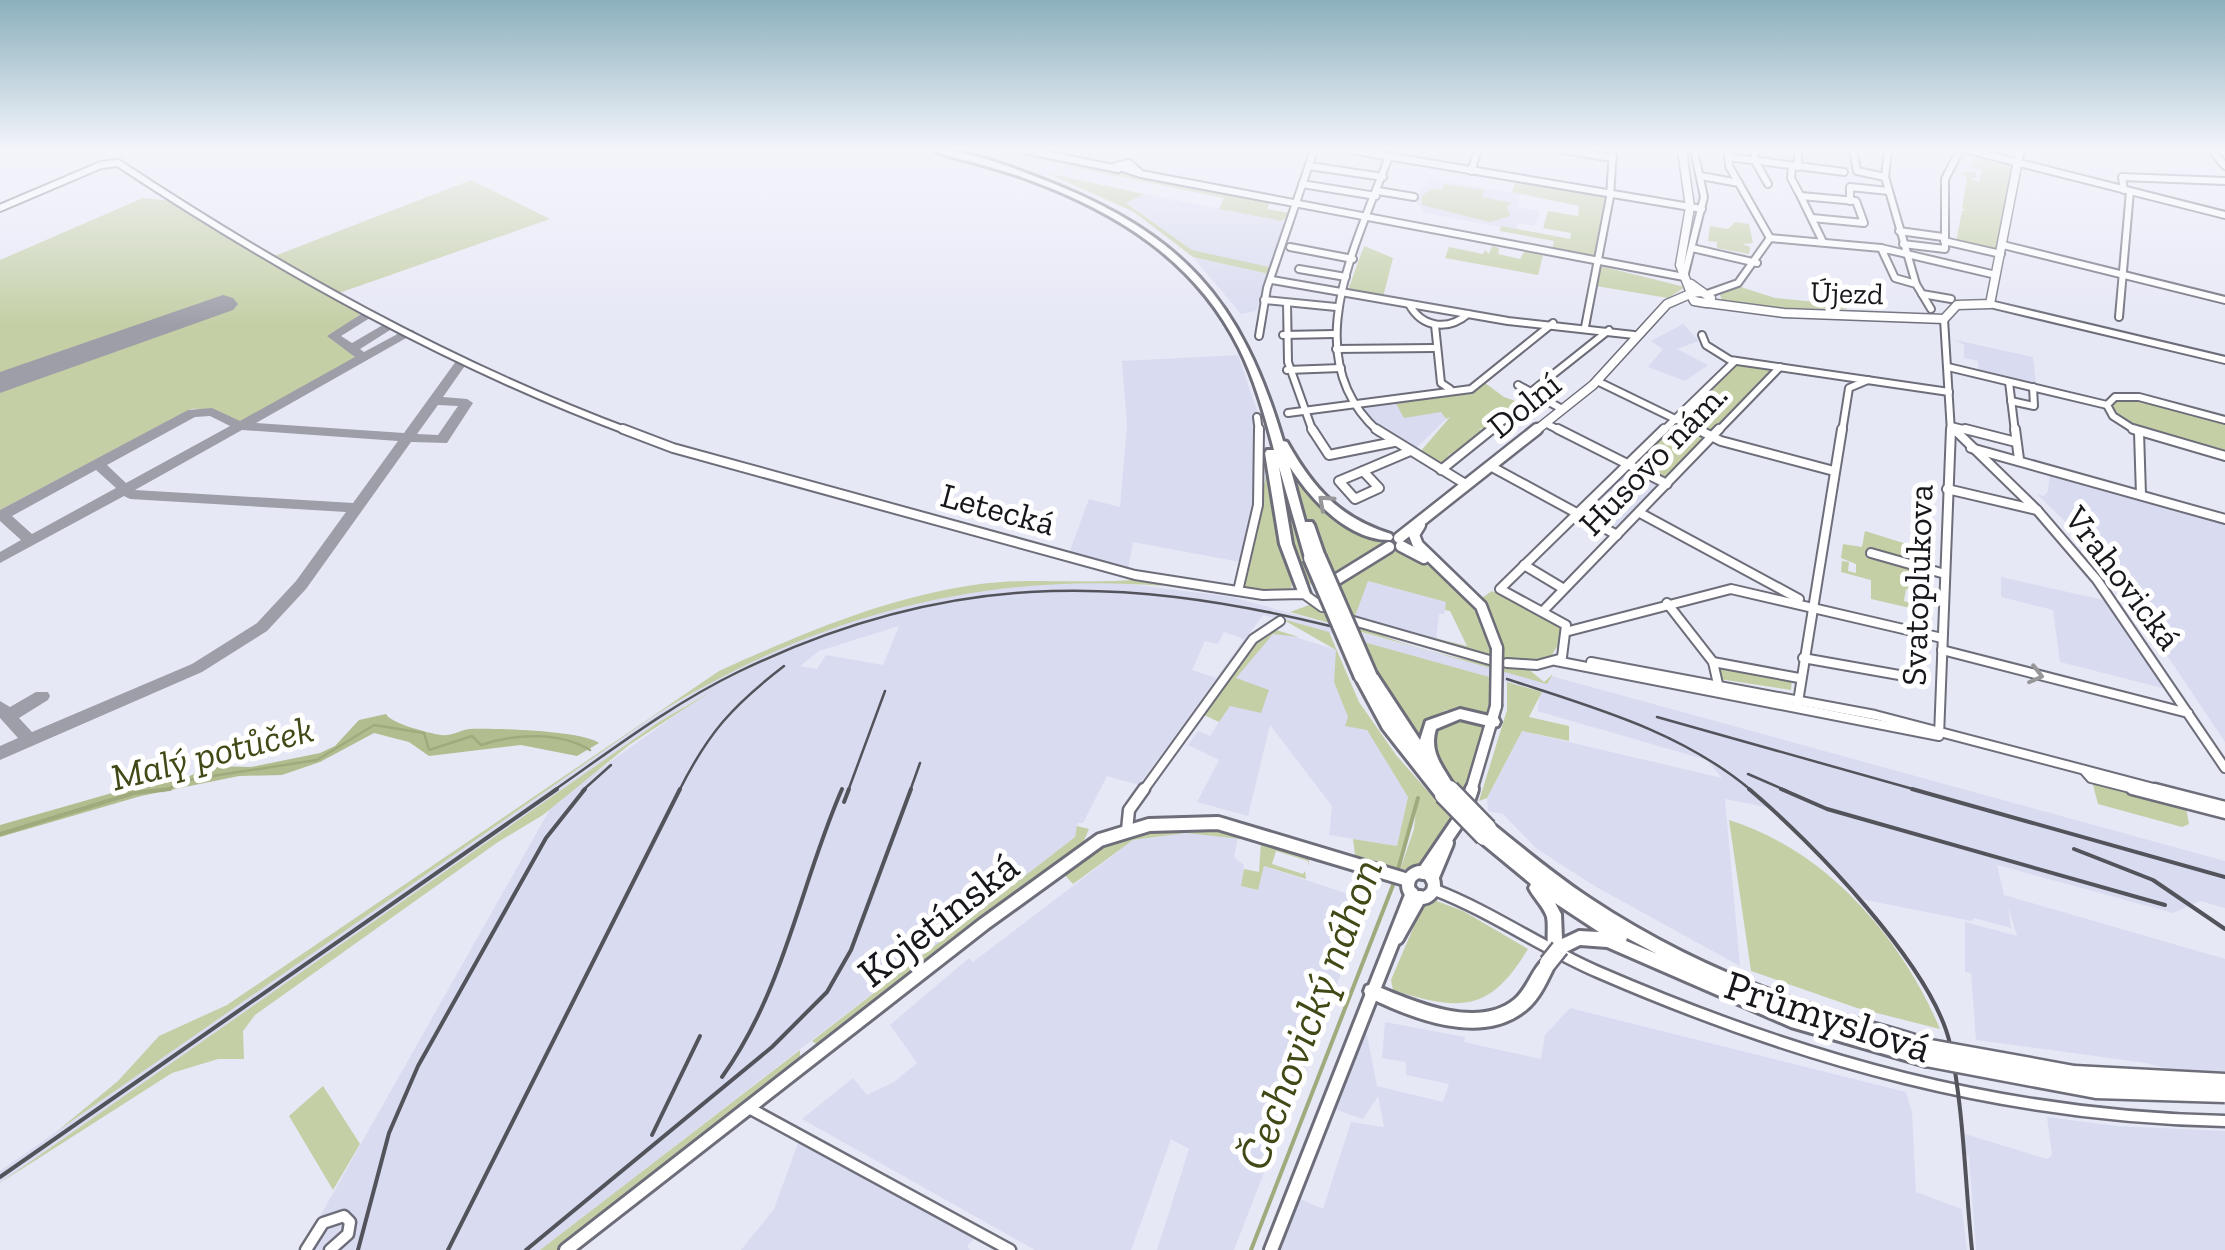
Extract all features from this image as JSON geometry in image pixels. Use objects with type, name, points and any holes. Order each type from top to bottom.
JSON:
[{"type":"highway","points":[[1099,208],[1166,249],[1201,283],[1232,325],[1249,360],[1282,524],[1310,592]]},
{"type":"highway","points":[[1113,208],[1143,225],[1188,261],[1225,302],[1245,336],[1283,445],[1314,558]]},
{"type":"highway","points":[[1262,419],[1314,558],[1388,725],[1550,904],[1556,926],[1557,946],[1522,1004],[1489,1019],[1413,1007],[1372,991]]},
{"type":"highway","points":[[1283,445],[1305,482],[1328,507],[1394,542]]},
{"type":"highway","points":[[1445,790],[1427,752],[1426,736],[1431,725],[1460,714],[1493,722]]},
{"type":"highway","points":[[1486,832],[1559,887],[1680,960],[1789,1008],[1926,1053],[2076,1076],[2225,1082]]},
{"type":"highway","points":[[1507,857],[1590,918],[1675,968]]},
{"type":"highway","points":[[1557,946],[1579,938],[1604,938],[1790,1018],[1926,1053],[2096,1090],[2225,1094]]},
{"type":"main road","points":[[1690,208],[1684,276],[1691,296]]},
{"type":"main road","points":[[1944,319],[1957,305],[1990,304],[2011,208]]},
{"type":"main road","points":[[1684,276],[1707,297]]},
{"type":"main road","name":"Dolní","points":[[1334,581],[1422,522],[1492,468],[1597,381],[1634,335],[1671,302],[1691,296],[1707,297]]},
{"type":"main road","name":"Újezd","points":[[1707,297],[1748,310],[1944,319]]},
{"type":"main road","points":[[1422,522],[1414,534],[1416,545],[1482,603],[1497,648],[1493,722],[1468,801]]},
{"type":"main road","points":[[1394,542],[1446,571]]},
{"type":"main road","points":[[1411,887],[1430,881],[1458,820]]},
{"type":"main road","name":"Kojetínská","points":[[566,1250],[1076,854],[1127,830],[1177,821],[1227,824],[1387,872],[1411,887]]},
{"type":"main road","points":[[1411,887],[1430,881]]},
{"type":"main road","points":[[1271,1250],[1411,887]]},
{"type":"street","name":"Letecká","points":[[190,208],[279,266],[520,389],[678,450],[1135,574],[1272,596],[1310,592]]},
{"type":"street","points":[[1259,336],[1264,300],[1294,208]]},
{"type":"street","points":[[1322,208],[1598,263],[1684,276]]},
{"type":"street","points":[[1372,208],[1336,307],[1334,334],[1341,368],[1354,404],[1366,421],[1468,486]]},
{"type":"street","points":[[1584,327],[1608,208]]},
{"type":"street","points":[[1698,208],[1702,209],[1688,247],[1757,263]]},
{"type":"street","points":[[1753,208],[1770,238]]},
{"type":"street","points":[[1807,208],[1824,242]]},
{"type":"street","points":[[1812,218],[1862,223],[1856,208]]},
{"type":"street","points":[[1893,208],[1916,284],[1932,309]]},
{"type":"street","points":[[1944,242],[1945,208]]},
{"type":"street","points":[[2118,316],[2126,208]]},
{"type":"street","points":[[1900,230],[1944,242],[2002,249],[2122,274],[2225,300]]},
{"type":"street","points":[[1770,238],[1881,248],[1996,275]]},
{"type":"street","points":[[1707,297],[1723,293],[1736,283],[1757,263],[1770,238]]},
{"type":"street","points":[[1903,244],[1944,242]]},
{"type":"street","points":[[1290,246],[1353,259]]},
{"type":"street","points":[[1881,248],[1894,278],[1916,284]]},
{"type":"street","points":[[1312,251],[1302,270],[1346,278]]},
{"type":"street","points":[[1272,280],[1468,314],[1634,335]]},
{"type":"street","points":[[1922,294],[1950,299]]},
{"type":"street","points":[[1264,300],[1336,307]]},
{"type":"street","points":[[1287,303],[1283,334],[1287,370],[1301,412],[1324,452],[1330,455],[1394,442]]},
{"type":"street","points":[[1409,304],[1414,315],[1435,325],[1456,324],[1468,314]]},
{"type":"street","points":[[1990,304],[2225,360]]},
{"type":"street","name":"Svatoplukova","points":[[1939,733],[1951,426],[1944,319]]},
{"type":"street","points":[[1521,322],[1536,336]]},
{"type":"street","points":[[1288,413],[1474,387],[1552,323]]},
{"type":"street","points":[[1435,325],[1434,348],[1441,383],[1450,389]]},
{"type":"street","name":"Dolní","points":[[1441,470],[1609,330]]},
{"type":"street","points":[[1283,334],[1334,334]]},
{"type":"street","points":[[1702,335],[1706,345],[1735,361],[1949,392]]},
{"type":"street","points":[[1575,343],[1590,345]]},
{"type":"street","points":[[1336,349],[1434,348]]},
{"type":"street","name":"Husovo nám.","points":[[1735,361],[1524,565],[1501,588],[1502,594],[1544,610],[1780,368]]},
{"type":"street","points":[[1948,367],[2107,405],[2115,420],[2139,432],[2225,456]]},
{"type":"street","points":[[1287,370],[1341,368]]},
{"type":"street","points":[[1797,703],[1849,388],[1868,380]]},
{"type":"street","points":[[1597,381],[1714,438],[1834,471]]},
{"type":"street","points":[[2008,382],[2019,460]]},
{"type":"street","points":[[1518,385],[1562,409]]},
{"type":"street","points":[[2011,402],[2034,406],[2033,388]]},
{"type":"street","points":[[2107,405],[2115,397],[2133,396],[2225,420]]},
{"type":"street","points":[[1238,591],[1261,496],[1262,419]]},
{"type":"street","points":[[1546,422],[1667,484]]},
{"type":"street","points":[[1951,426],[2016,442]]},
{"type":"street","name":"Svatoplukova","points":[[1949,442],[1959,437],[1951,426]]},
{"type":"street","points":[[2139,432],[2141,495]]},
{"type":"street","name":"Vrahovická","points":[[1959,437],[2037,510],[2112,600],[2225,768]]},
{"type":"street","points":[[1971,448],[2225,519]]},
{"type":"street","points":[[1361,450],[1373,466]]},
{"type":"street","points":[[1363,471],[1378,488],[1354,498],[1339,481],[1410,451]]},
{"type":"street","points":[[1492,468],[1617,536]]},
{"type":"street","points":[[1947,490],[2037,510]]},
{"type":"street","points":[[1640,513],[1812,606]]},
{"type":"street","points":[[1871,553],[1945,574]]},
{"type":"street","points":[[1524,565],[1564,589]]},
{"type":"street","points":[[1569,631],[1730,589],[1942,638]]},
{"type":"street","points":[[1310,592],[1322,608]]},
{"type":"street","points":[[1667,603],[1713,662],[1718,684]]},
{"type":"street","points":[[1544,610],[1569,631]]},
{"type":"street","points":[[1127,830],[1129,810],[1253,639],[1280,620]]},
{"type":"street","points":[[1350,620],[1493,660]]},
{"type":"street","points":[[1559,659],[1569,631]]},
{"type":"street","points":[[1942,650],[2188,713]]},
{"type":"street","points":[[1802,658],[1916,678]]},
{"type":"street","points":[[1559,659],[1876,718]]},
{"type":"street","points":[[1507,663],[1542,665],[1559,659],[1718,684],[1797,703],[1821,704],[2225,810]]},
{"type":"street","points":[[1713,662],[1799,678]]},
{"type":"street","points":[[1929,681],[1941,683]]},
{"type":"street","name":"Průmyslová","points":[[1430,881],[1612,977],[1927,1083],[2047,1109],[2225,1121]]},
{"type":"street","points":[[749,1108],[1010,1250]]},
{"type":"street","points":[[311,1249],[323,1223],[344,1216],[350,1222],[348,1234],[330,1250]]},
{"type":"shaded area","points":[[1135,208],[1217,208],[1285,223],[1273,270],[1192,250]]},
{"type":"shaded area","points":[[1421,208],[1539,211],[1535,226],[1519,223],[1516,230],[1425,213]]},
{"type":"shaded area","points":[[1193,257],[1269,274],[1256,311],[1241,314]]},
{"type":"shaded area","points":[[1683,324],[1699,341],[1677,349],[1708,365],[1685,381],[1648,367],[1663,349],[1651,341]]},
{"type":"shaded area","points":[[1955,340],[2033,357],[2036,384],[1978,370],[1978,361],[1964,358],[1964,345]]},
{"type":"shaded area","points":[[1238,355],[1257,411],[1253,418],[1257,489],[1240,562],[1133,542],[1128,569],[1069,553],[1089,499],[1120,507],[1127,426],[1122,361]]},
{"type":"shaded area","points":[[1395,401],[1441,412],[1446,419],[1415,449],[1377,424],[1363,408]]},
{"type":"shaded area","points":[[1629,468],[1662,484],[1616,531],[1602,523],[1615,505],[1599,496]]},
{"type":"shaded area","points":[[2050,472],[2225,523],[2225,742],[2102,558],[2037,494],[2044,496],[2048,491]]},
{"type":"shaded area","points":[[2001,577],[2108,601],[2166,689],[2060,662],[2053,610],[2001,597]]},
{"type":"shaded area","points":[[1367,581],[1447,602],[1444,614],[1439,614],[1436,641],[1355,618]]},
{"type":"shaded area","points":[[1114,582],[1232,597],[1546,683],[1551,676],[2225,861],[2225,908],[2200,901],[2173,913],[1997,865],[2004,895],[2225,959],[2225,1071],[2190,1075],[2146,1063],[1976,1040],[1971,973],[1965,972],[1965,922],[2017,936],[2008,907],[2011,928],[1860,899],[1776,809],[1725,799],[1740,966],[1598,888],[1537,849],[1503,814],[1488,811],[1487,798],[1522,731],[1722,778],[1707,760],[1537,711],[1541,691],[1263,615],[1139,785],[1107,776],[1083,823],[1078,823],[1075,837],[540,1250],[301,1250],[554,802],[705,694],[657,723],[0,1183],[0,1171],[652,717],[737,667],[817,631],[933,597],[1021,584]],"holes":[[[899,626],[883,665],[826,655],[817,669],[800,666],[819,651]],[[1224,632],[1244,639],[1216,678],[1192,670],[1205,641],[1218,644]]]},
{"type":"shaded area","points":[[1282,633],[1337,650],[1334,682],[1348,717],[1367,730],[1408,797],[1397,846],[1329,835],[1332,806],[1270,725],[1248,816],[1197,802],[1219,760],[1188,745],[1198,731],[1210,736],[1229,707],[1219,702],[1255,652],[1273,634]]},
{"type":"shaded area","points":[[1186,833],[1238,837],[1234,857],[1244,865],[1242,886],[1257,890],[1264,866],[1369,901],[1234,1250],[1157,1250],[1189,1149],[1171,1139],[1131,1250],[1035,1250],[802,1119],[853,1078],[867,1095],[894,1082],[917,1063],[890,1025],[969,958],[973,962],[1133,840]]},
{"type":"shaded area","points":[[1570,1008],[1906,1092],[1912,1112],[1916,1192],[1962,1209],[1967,1250],[1279,1250],[1298,1198],[1323,1209],[1351,1122],[1384,1127],[1378,1096],[1363,1119],[1331,1108],[1361,1032],[1367,1035],[1377,1086],[1443,1102],[1449,1084],[1406,1075],[1406,1062],[1382,1058],[1385,1022],[1465,1037],[1464,1042],[1541,1059],[1545,1035]]},
{"type":"shaded area","points":[[2047,1117],[2117,1126],[2225,1131],[2225,1250],[1976,1250],[1969,1156],[1962,1153],[1962,1133],[2047,1159],[2052,1155]]},
{"type":"shaded area","points":[[798,1143],[975,1238],[967,1246],[970,1250],[741,1250],[774,1209]]},
{"type":"green space","points":[[119,208],[184,208],[249,251],[363,312],[331,337],[358,359],[245,421],[191,409],[0,510],[0,260]]},
{"type":"green space","points":[[398,208],[528,208],[550,219],[339,293],[272,257]]},
{"type":"green space","points":[[1126,208],[1133,208],[1192,250],[1269,267],[1269,274],[1193,257]]},
{"type":"green space","points":[[1267,208],[1290,213],[1282,221],[1219,209]]},
{"type":"green space","points":[[1435,208],[1508,208],[1510,216],[1490,222]]},
{"type":"green space","points":[[1579,208],[1602,208],[1606,213],[1596,261],[1552,253],[1554,241],[1500,231],[1501,226],[1570,239],[1571,233],[1543,228],[1548,211],[1578,216]]},
{"type":"green space","points":[[1963,208],[2005,208],[1997,251],[1956,242],[1962,211],[1966,210]]},
{"type":"green space","points":[[1735,222],[1749,224],[1753,243],[1742,244],[1750,247],[1749,254],[1717,248],[1717,242],[1708,241],[1710,226],[1728,229]]},
{"type":"green space","points":[[1364,246],[1393,258],[1383,297],[1348,290]]},
{"type":"green space","points":[[1492,246],[1499,248],[1498,254],[1520,259],[1524,252],[1543,255],[1538,275],[1445,258],[1449,247],[1483,254],[1485,250],[1489,254]]},
{"type":"green space","points":[[1600,266],[1685,287],[1668,298],[1596,286]]},
{"type":"green space","points":[[1738,286],[1775,298],[1846,305],[1847,309],[1768,308],[1722,300],[1720,295]]},
{"type":"green space","points":[[1736,364],[1772,369],[1667,479],[1634,463]]},
{"type":"green space","points":[[1485,383],[1504,397],[1521,403],[1487,430],[1478,428],[1485,431],[1454,456],[1446,453],[1453,457],[1442,464],[1420,452],[1450,417],[1446,419],[1441,412],[1404,418],[1394,400],[1470,393]]},
{"type":"green space","points":[[2129,396],[2225,421],[2225,455],[2137,431],[2114,418],[2109,403]]},
{"type":"green space","points":[[1266,476],[1297,477],[1309,492],[1382,538],[1382,544],[1313,586],[1300,577],[1292,579],[1291,591],[1246,589],[1243,583]]},
{"type":"green space","points":[[1865,531],[1913,546],[1912,562],[1924,571],[1923,591],[1933,595],[1906,589],[1904,601],[1932,613],[1871,599],[1871,580],[1841,572],[1842,561],[1849,562],[1848,571],[1856,573],[1856,564],[1841,558],[1843,544],[1862,547]]},
{"type":"green space","points":[[1396,550],[1449,576],[1476,602],[1492,591],[1563,626],[1563,637],[1550,658],[1508,661],[1457,650],[1363,620],[1467,646],[1450,611],[1445,610],[1446,602],[1368,581],[1354,619],[1322,604],[1321,593],[1330,586]]},
{"type":"green space","points":[[1141,579],[1163,586],[1027,586],[897,609],[834,628],[712,682],[652,717],[56,1132],[118,1081],[159,1036],[227,1005],[719,671],[846,618],[945,590],[1000,582]]},
{"type":"green space","points":[[1312,604],[1362,628],[1416,647],[1472,661],[1527,668],[1544,682],[1553,674],[1547,684],[1290,612]]},
{"type":"green space","points":[[1282,619],[1329,632],[1359,702],[1396,755],[1453,820],[1421,866],[1400,870],[1414,829],[1417,797],[1397,870],[1355,855],[1353,839],[1397,846],[1408,797],[1367,730],[1345,726],[1348,717],[1334,682],[1336,650]]},
{"type":"green space","points":[[1276,630],[1299,637],[1273,634],[1236,678],[1269,690],[1261,713],[1230,706],[1219,722],[1204,715],[1263,635]]},
{"type":"green space","points":[[1360,641],[1493,678],[1487,714],[1446,710],[1424,725],[1417,743],[1382,689]]},
{"type":"green space","points":[[1718,665],[1792,679],[1791,690],[1719,679]]},
{"type":"green space","points":[[1507,682],[1542,692],[1529,717],[1569,726],[1569,741],[1522,731],[1487,798],[1479,801],[1507,710]]},
{"type":"green space","points":[[710,692],[629,745],[543,815],[498,842],[255,1015],[243,1031],[244,1059],[218,1059],[172,1073],[0,1183],[657,723]]},
{"type":"green space","points":[[386,714],[402,724],[441,735],[471,729],[518,730],[558,733],[599,743],[577,756],[521,745],[429,756],[409,742],[374,733],[320,762],[282,775],[239,776],[141,796],[0,837],[0,825],[112,793],[185,778],[213,766],[251,767],[320,753],[335,746],[359,720]]},
{"type":"green space","points":[[1468,719],[1486,726],[1466,795],[1444,767],[1433,734],[1441,723]]},
{"type":"green space","points":[[2100,782],[2186,808],[2189,824],[2182,827],[2098,804],[2093,785]]},
{"type":"green space","points":[[1729,820],[1797,852],[1856,901],[1904,962],[1940,1029],[1857,1008],[1751,971]]},
{"type":"green space","points":[[1077,826],[1089,829],[1082,845],[819,1046],[812,1041],[1075,837]]},
{"type":"green space","points":[[1152,829],[1239,832],[1250,840],[1186,833],[1133,840],[1073,884],[1060,870],[1117,838],[1120,843],[1119,837]]},
{"type":"green space","points":[[1256,838],[1309,854],[1309,866],[1308,861],[1276,851],[1272,864],[1303,874],[1305,871],[1306,879],[1264,866],[1258,890],[1241,886],[1244,869],[1259,872],[1261,842]]},
{"type":"green space","points":[[1434,900],[1463,911],[1528,949],[1514,970],[1487,995],[1472,1001],[1437,1002],[1393,990],[1391,980],[1423,905]]},
{"type":"green space","points":[[800,1050],[800,1062],[560,1250],[540,1250]]},
{"type":"green space","points":[[323,1086],[360,1144],[333,1190],[289,1116]]},
{"type":"waterway","name":"Malý potůček","points":[[166,789],[193,779],[317,760],[374,725],[424,733],[429,750],[472,736],[481,745],[508,738],[551,737],[590,750]]},
{"type":"waterway","name":"Malý potůček","points":[[0,834],[134,793],[166,789]]},
{"type":"waterway","name":"Malý potůček","points":[[162,791],[166,789]]},
{"type":"waterway","name":"Čechovický náhon","points":[[1397,873],[1418,798]]},
{"type":"waterway","name":"Čechovický náhon","points":[[1251,1250],[1395,880]]},
{"type":"taxiway","points":[[351,349],[333,336],[369,313]]},
{"type":"taxiway","points":[[351,349],[392,325]]},
{"type":"taxiway","points":[[364,358],[409,333]]},
{"type":"taxiway","points":[[351,349],[364,358]]},
{"type":"taxiway","points":[[240,426],[364,358]]},
{"type":"taxiway","points":[[434,400],[463,360]]},
{"type":"taxiway","points":[[407,438],[442,440],[467,403],[434,400]]},
{"type":"taxiway","points":[[407,438],[434,400]]},
{"type":"taxiway","points":[[0,516],[193,413],[212,412],[240,426]]},
{"type":"taxiway","points":[[125,489],[240,426]]},
{"type":"taxiway","points":[[240,426],[407,438]]},
{"type":"taxiway","points":[[356,508],[407,438]]},
{"type":"taxiway","points":[[98,464],[125,489]]},
{"type":"taxiway","points":[[31,541],[125,489]]},
{"type":"taxiway","points":[[125,489],[130,494],[356,508]]},
{"type":"taxiway","points":[[0,753],[197,668],[262,627],[301,585],[356,508]]},
{"type":"taxiway","points":[[2,515],[31,541]]},
{"type":"taxiway","points":[[0,558],[31,541]]},
{"type":"taxiway","points":[[9,716],[42,696]]},
{"type":"taxiway","points":[[0,707],[29,739]]},
{"type":"runway","points":[[0,383],[223,304]]},
{"type":"railway","points":[[553,791],[666,713],[738,672],[813,639],[886,616],[958,600],[1030,592],[1102,591],[1175,597],[1330,626]]},
{"type":"railway","points":[[679,791],[723,722],[784,666]]},
{"type":"railway","points":[[1507,679],[1636,723],[1696,752],[1752,791]]},
{"type":"railway","points":[[848,791],[885,691]]},
{"type":"railway","points":[[1657,717],[1920,791]]},
{"type":"railway","points":[[910,791],[920,763]]},
{"type":"railway","points":[[582,791],[611,765]]},
{"type":"railway","points":[[1748,774],[1787,791]]},
{"type":"railway","points":[[0,1177],[557,789]]},
{"type":"railway","points":[[358,1250],[389,1133],[418,1066],[546,838],[585,789]]},
{"type":"railway","points":[[448,1250],[680,789]]},
{"type":"railway","points":[[722,1077],[761,1009],[842,789]]},
{"type":"railway","points":[[844,802],[849,789]]},
{"type":"railway","points":[[526,1250],[772,1047],[827,992],[851,950],[911,789]]},
{"type":"railway","points":[[1749,789],[1804,840],[1866,907],[1920,979],[1939,1013],[1950,1044],[1958,1095],[1972,1250]]},
{"type":"railway","points":[[1781,789],[1827,809],[2165,905]]},
{"type":"railway","points":[[1912,789],[2225,877]]},
{"type":"railway","points":[[2074,849],[2153,880],[2225,929]]},
{"type":"railway","points":[[652,1135],[700,1036]]}]
